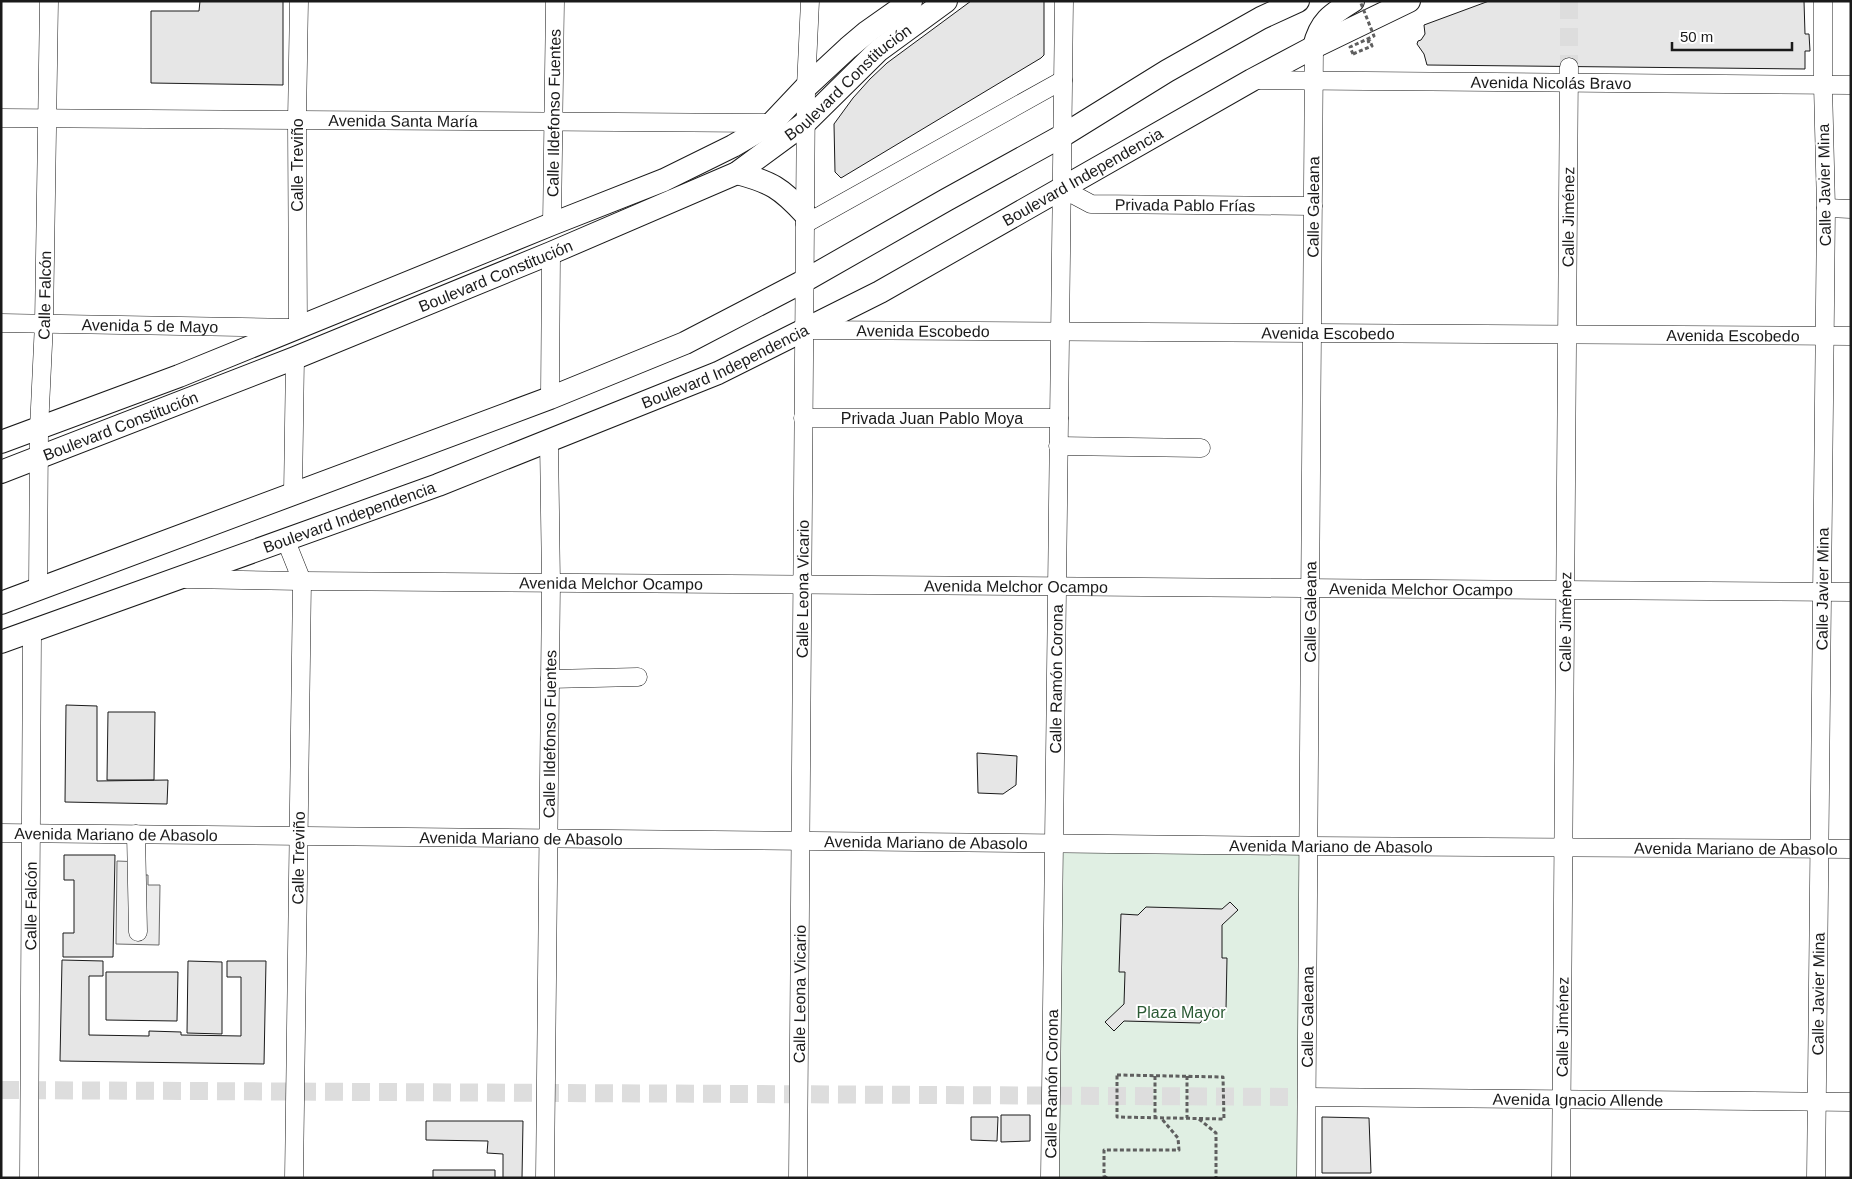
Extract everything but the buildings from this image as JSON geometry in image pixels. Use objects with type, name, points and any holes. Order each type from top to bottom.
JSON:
[{"type":"main road","name":"Boulevard Constitución","points":[[1,442],[179,376],[664,180],[734,146],[772,123],[806,87],[867,32],[912,1]]},
{"type":"main road","name":"Boulevard Constitución","points":[[1,472],[295,358],[551,254],[737,173],[805,124],[880,50],[946,1]]},
{"type":"main road","points":[[1,603],[550,398],[685,343],[804,281],[1062,136],[1167,71],[1261,18],[1298,1]]},
{"type":"main road","points":[[1314,47],[1317,32],[1330,16],[1353,1]]},
{"type":"main road","name":"Boulevard Independencia","points":[[1,642],[182,579],[438,485],[718,373],[880,292],[1252,80],[1314,47],[1409,1]]},
{"type":"main road","points":[[737,173],[761,179],[789,196],[805,219]]},
{"type":"street","name":"Calle Falcón","points":[[38,590],[39,429],[44,323],[49,1]]},
{"type":"street","name":"Calle Treviño","points":[[298,328],[296,120],[299,1]]},
{"type":"street","name":"Calle Ildefonso Fuentes","points":[[552,224],[555,1]]},
{"type":"street","name":"Calle Leona Vicario","points":[[798,1178],[805,124],[810,1]]},
{"type":"street","name":"Calle Ramón Corona","points":[[1050,1178],[1064,1]]},
{"type":"street","name":"Calle Javier Mina","points":[[1816,1178],[1823,336],[1826,208],[1823,1]]},
{"type":"street","name":"Calle Galeana","points":[[1306,1178],[1314,47]]},
{"type":"street","name":"Avenida Nicolás Bravo","points":[[1252,80],[1569,75],[1851,85]]},
{"type":"street","name":"Calle Jiménez","points":[[1561,1178],[1569,75]]},
{"type":"street","points":[[805,219],[1063,80]]},
{"type":"street","name":"Avenida Santa María","points":[[1,118],[805,124]]},
{"type":"street","name":"Privada Pablo Frías","points":[[1061,188],[1091,204],[1312,206]]},
{"type":"street","points":[[1826,208],[1851,208]]},
{"type":"street","points":[[550,398],[551,254]]},
{"type":"street","name":"Avenida 5 de Mayo","points":[[1,323],[298,328]]},
{"type":"street","name":"Avenida Escobedo","points":[[804,330],[1851,336]]},
{"type":"street","points":[[293,493],[295,358]]},
{"type":"street","name":"Privada Juan Pablo Moya","points":[[804,418],[1059,418]]},
{"type":"street","name":"Calle Ildefonso Fuentes","points":[[545,1178],[551,583],[549,441]]},
{"type":"street","points":[[1058,446],[1201,448]]},
{"type":"street","name":"Calle Treviño","points":[[286,541],[302,581],[294,1178]]},
{"type":"street","name":"Avenida Melchor Ocampo","points":[[182,579],[1851,592]]},
{"type":"street","name":"Calle Falcón","points":[[28,1178],[32,632]]},
{"type":"street","points":[[550,679],[638,677]]},
{"type":"street","name":"Avenida Mariano de Abasolo","points":[[1,833],[1851,850]]},
{"type":"street","points":[[136,834],[138,932]]},
{"type":"street","name":"Avenida Ignacio Allende","points":[[1307,1097],[1851,1102]]},
{"type":"path","points":[[1353,54],[1350,47],[1374,36],[1360,1]]},
{"type":"path","points":[[1117,1075],[1155,1076],[1223,1077],[1224,1119],[1117,1117],[1117,1075]]},
{"type":"path","points":[[1155,1076],[1155,1118]]},
{"type":"path","points":[[1187,1076],[1187,1118]]},
{"type":"path","points":[[1107,1178],[1104,1176],[1104,1150],[1179,1150],[1178,1138],[1161,1118]]},
{"type":"path","points":[[1199,1119],[1216,1132],[1216,1178]]},
{"type":"green space","name":"Plaza Mayor","points":[[1054,845],[1310,847],[1308,1178],[1050,1178]]},
{"type":"shaded area","points":[[117,861],[142,862],[142,875],[148,875],[148,885],[160,885],[159,945],[116,944]]},
{"type":"tunnel","points":[[1569,1],[1569,67]]},
{"type":"tunnel","points":[[1,1090],[1307,1097]]}]
